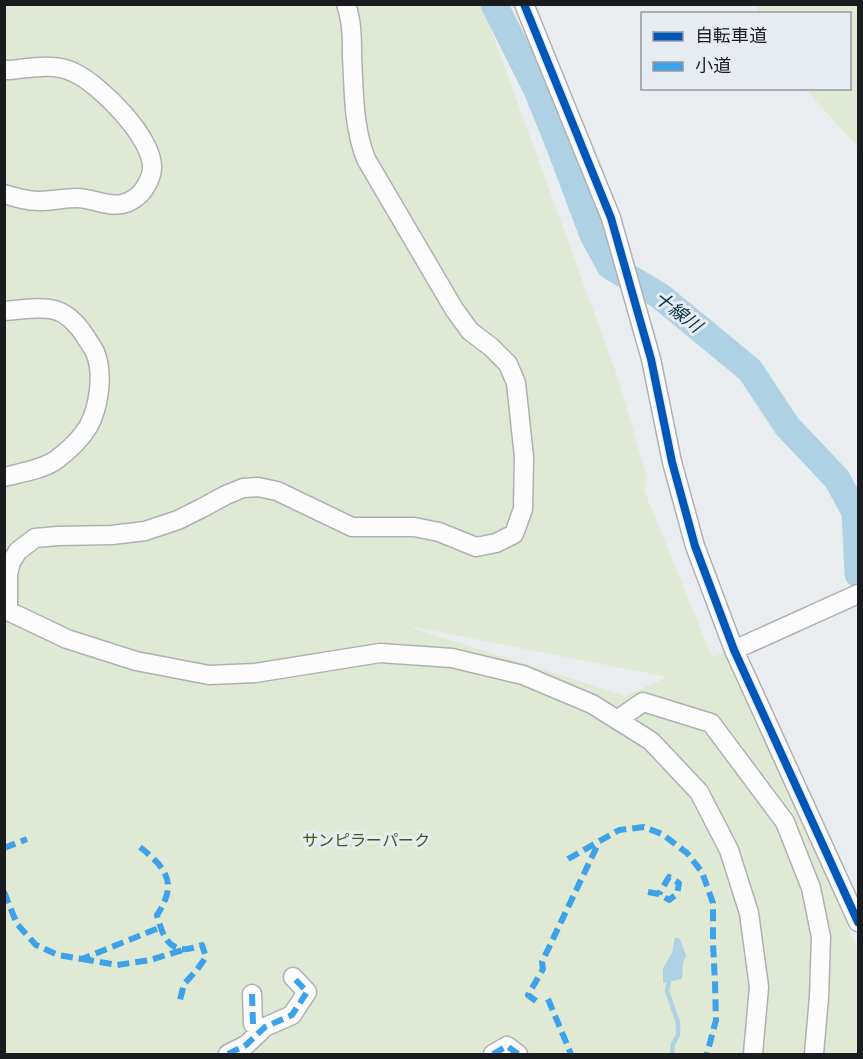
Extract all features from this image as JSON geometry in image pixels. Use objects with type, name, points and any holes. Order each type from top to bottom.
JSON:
[{"type":"street","points":[[346,4],[352,35],[354,109],[360,143],[366,159],[454,309],[470,331],[508,364],[516,383],[524,458],[523,509],[513,534],[496,543],[476,547],[439,532],[414,527],[352,527],[277,491],[258,487],[243,488],[178,520],[145,531],[112,535],[34,538],[18,551],[11,562],[6,610],[67,639],[136,662],[208,675],[255,673],[380,653],[453,658],[523,675],[592,704],[651,741],[699,792],[729,850],[749,913],[759,987],[753,1054]]},
{"type":"street","points":[[524,4],[610,218],[651,359],[672,462],[695,546],[734,650],[858,922]]},
{"type":"street","points":[[4,70],[58,67],[74,72],[102,91],[121,111],[138,133],[150,155],[153,169],[141,194],[124,204],[109,204],[79,198],[23,200],[4,194]]},
{"type":"street","points":[[4,311],[30,308],[55,310],[73,320],[96,353],[100,377],[98,401],[88,426],[75,444],[54,461],[4,477]]},
{"type":"street","points":[[734,650],[854,596]]},
{"type":"street","points":[[617,720],[643,702],[711,723],[785,822],[811,888],[822,937],[814,1054]]},
{"type":"street","points":[[228,1054],[246,1045],[265,1027],[292,1015],[307,992],[292,977]]},
{"type":"street","points":[[252,994],[254,1024]]},
{"type":"street","points":[[493,1054],[507,1046],[518,1054]]},
{"type":"green space","name":"サンピラーパーク","points":[[5,5],[482,5],[618,378],[647,478],[644,490],[712,657],[728,651],[858,950],[858,1054],[5,1054]],"holes":[[[414,627],[667,677],[626,696]]]},
{"type":"green space","points":[[755,5],[858,5],[858,147],[806,90],[851,90],[851,12],[759,12]]},
{"type":"water","points":[[675,937],[680,939],[686,955],[682,979],[663,983],[663,968],[672,953]]},
{"type":"waterway","name":"十線川","points":[[494,4],[537,90],[593,235],[610,266],[660,296],[750,370],[787,426],[837,479],[855,512],[858,574]]},
{"type":"waterway","points":[[670,977],[667,991],[678,1023],[678,1035],[673,1044],[672,1054]]},
{"type":"marked path","points":[[568,859],[619,830],[644,827],[662,834],[687,853],[702,872],[713,903],[716,1020],[707,1054]]},
{"type":"marked path","points":[[4,848],[27,839]]},
{"type":"marked path","points":[[536,1001],[528,995],[543,969],[542,962],[599,842]]},
{"type":"marked path","points":[[140,847],[157,862],[166,877],[167,894],[157,915],[165,936],[176,948],[189,949],[202,945],[206,957],[184,984],[180,1000]]},
{"type":"marked path","points":[[648,892],[659,894],[669,900],[677,894],[679,883],[669,877],[659,894]]},
{"type":"marked path","points":[[4,892],[17,924],[36,945],[58,955],[82,959],[161,927]]},
{"type":"marked path","points":[[82,959],[117,965],[150,960],[183,950]]},
{"type":"marked path","points":[[228,1054],[246,1045],[265,1027],[292,1015],[307,992],[293,977]]},
{"type":"marked path","points":[[252,994],[253,1024]]},
{"type":"marked path","points":[[548,999],[571,1054]]},
{"type":"marked path","points":[[493,1054],[507,1046],[518,1054]]},
{"type":"cycle path","points":[[524,4],[611,218],[651,359],[672,462],[695,546],[734,650],[858,922]]}]
